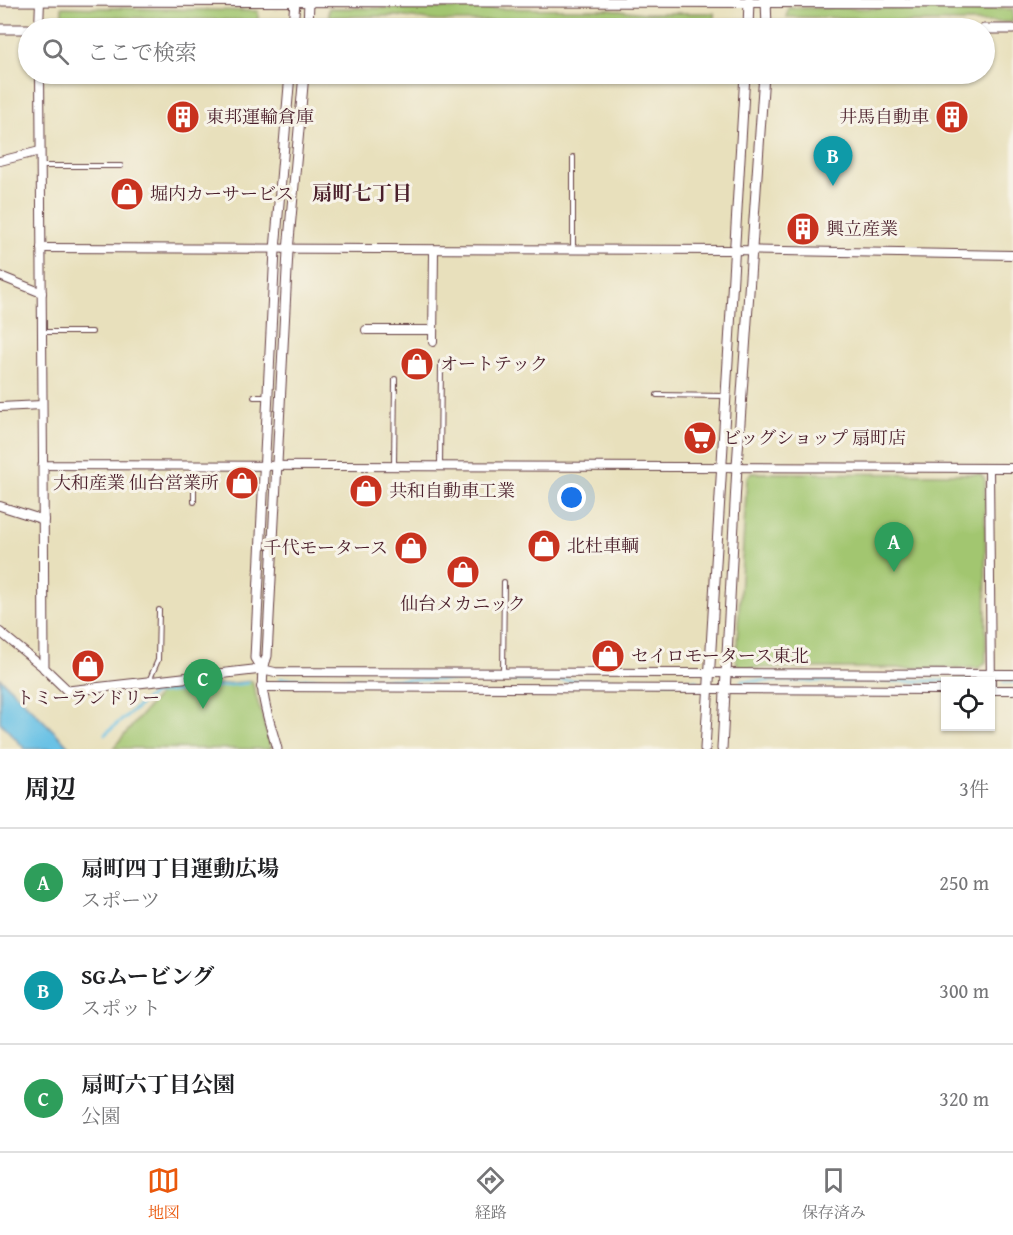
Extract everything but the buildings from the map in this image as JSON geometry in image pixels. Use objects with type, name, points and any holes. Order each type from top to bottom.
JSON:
[{"type":"street","points":[[0,1],[1013,3]]},
{"type":"street","points":[[39,18],[40,1]]},
{"type":"street","points":[[294,18],[295,1]]},
{"type":"street","points":[[308,18],[309,1]]},
{"type":"street","points":[[748,18],[749,1]]},
{"type":"street","points":[[766,1],[767,18]]},
{"type":"street","points":[[0,29],[18,29]]},
{"type":"street","points":[[995,29],[1013,29]]},
{"type":"street","points":[[40,84],[44,668]]},
{"type":"street","points":[[262,669],[255,658],[267,397],[289,84]]},
{"type":"street","points":[[277,749],[261,687],[262,669],[267,656],[288,251],[303,84]]},
{"type":"street","points":[[705,749],[724,396],[744,84]]},
{"type":"street","points":[[722,749],[737,466],[763,84]]},
{"type":"street","points":[[0,161],[40,151]]},
{"type":"street","points":[[41,248],[288,251],[733,250],[1013,255]]},
{"type":"street","points":[[433,342],[434,251]]},
{"type":"street","points":[[0,276],[42,293]]},
{"type":"street","points":[[366,330],[434,330]]},
{"type":"street","points":[[0,407],[42,405]]},
{"type":"street","points":[[43,465],[720,465],[1013,468]]},
{"type":"street","points":[[989,468],[991,674]]},
{"type":"street","points":[[0,506],[44,520]]},
{"type":"street","points":[[0,632],[68,691],[262,669],[276,672],[1013,674]]},
{"type":"street","points":[[261,687],[726,687],[941,690]]},
{"type":"street","points":[[995,690],[1013,690]]},
{"type":"lane","points":[[573,157],[573,251]]},
{"type":"lane","points":[[40,166],[121,166]]},
{"type":"lane","points":[[43,332],[92,332]]},
{"type":"lane","points":[[440,465],[441,363]]},
{"type":"lane","points":[[394,465],[395,379]]},
{"type":"lane","points":[[657,395],[724,396]]},
{"type":"lane","points":[[254,397],[267,397]]},
{"type":"lane","points":[[194,465],[194,502]]},
{"type":"lane","points":[[503,673],[504,582]]},
{"type":"lane","points":[[149,682],[158,660],[159,610]]},
{"type":"green space","points":[[62,7],[258,11],[258,18],[62,16]]},
{"type":"green space","points":[[329,8],[609,9],[646,13],[714,13],[715,18],[412,18],[396,16],[329,17]]},
{"type":"green space","points":[[788,8],[1013,9],[1013,22],[995,22],[995,18],[787,17]]},
{"type":"green space","points":[[751,473],[980,474],[985,479],[986,662],[979,668],[740,668],[736,661],[747,478]]},
{"type":"green space","points":[[252,681],[271,749],[113,748],[163,690]]},
{"type":"water","points":[[0,678],[71,749],[25,749],[0,722]]},
{"type":"waterway","points":[[280,679],[696,681]]},
{"type":"waterway","points":[[741,681],[941,681]]},
{"type":"waterway","points":[[1004,682],[1013,682]]},
{"type":"waterway","points":[[105,734],[153,694],[248,683]]},
{"type":"place","name":"東邦運輸倉庫","points":[[183,117]]},
{"type":"place","name":"井馬自動車","points":[[952,117]]},
{"type":"place","name":"SGムービング","points":[[833,186]]},
{"type":"place","name":"堀内カーサービス","points":[[127,194]]},
{"type":"place","name":"興立産業","points":[[803,229]]},
{"type":"place","name":"オートテック","points":[[417,364]]},
{"type":"place","name":"ビッグショップ 扇町店","points":[[700,438]]},
{"type":"place","name":"大和産業 仙台営業所","points":[[242,483]]},
{"type":"place","name":"共和自動車工業","points":[[366,491]]},
{"type":"place","name":"北杜車輌","points":[[544,546]]},
{"type":"place","name":"千代モータース","points":[[411,548]]},
{"type":"place","name":"仙台メカニック","points":[[463,572]]},
{"type":"place","name":"扇町四丁目運動広場","points":[[894,572]]},
{"type":"place","name":"セイロモータース東北","points":[[608,656]]},
{"type":"place","name":"トミーランドリー","points":[[88,666]]},
{"type":"place","name":"扇町六丁目公園","points":[[203,709]]},
{"type":"district","name":"扇町七丁目","points":[[362,193]]}]
